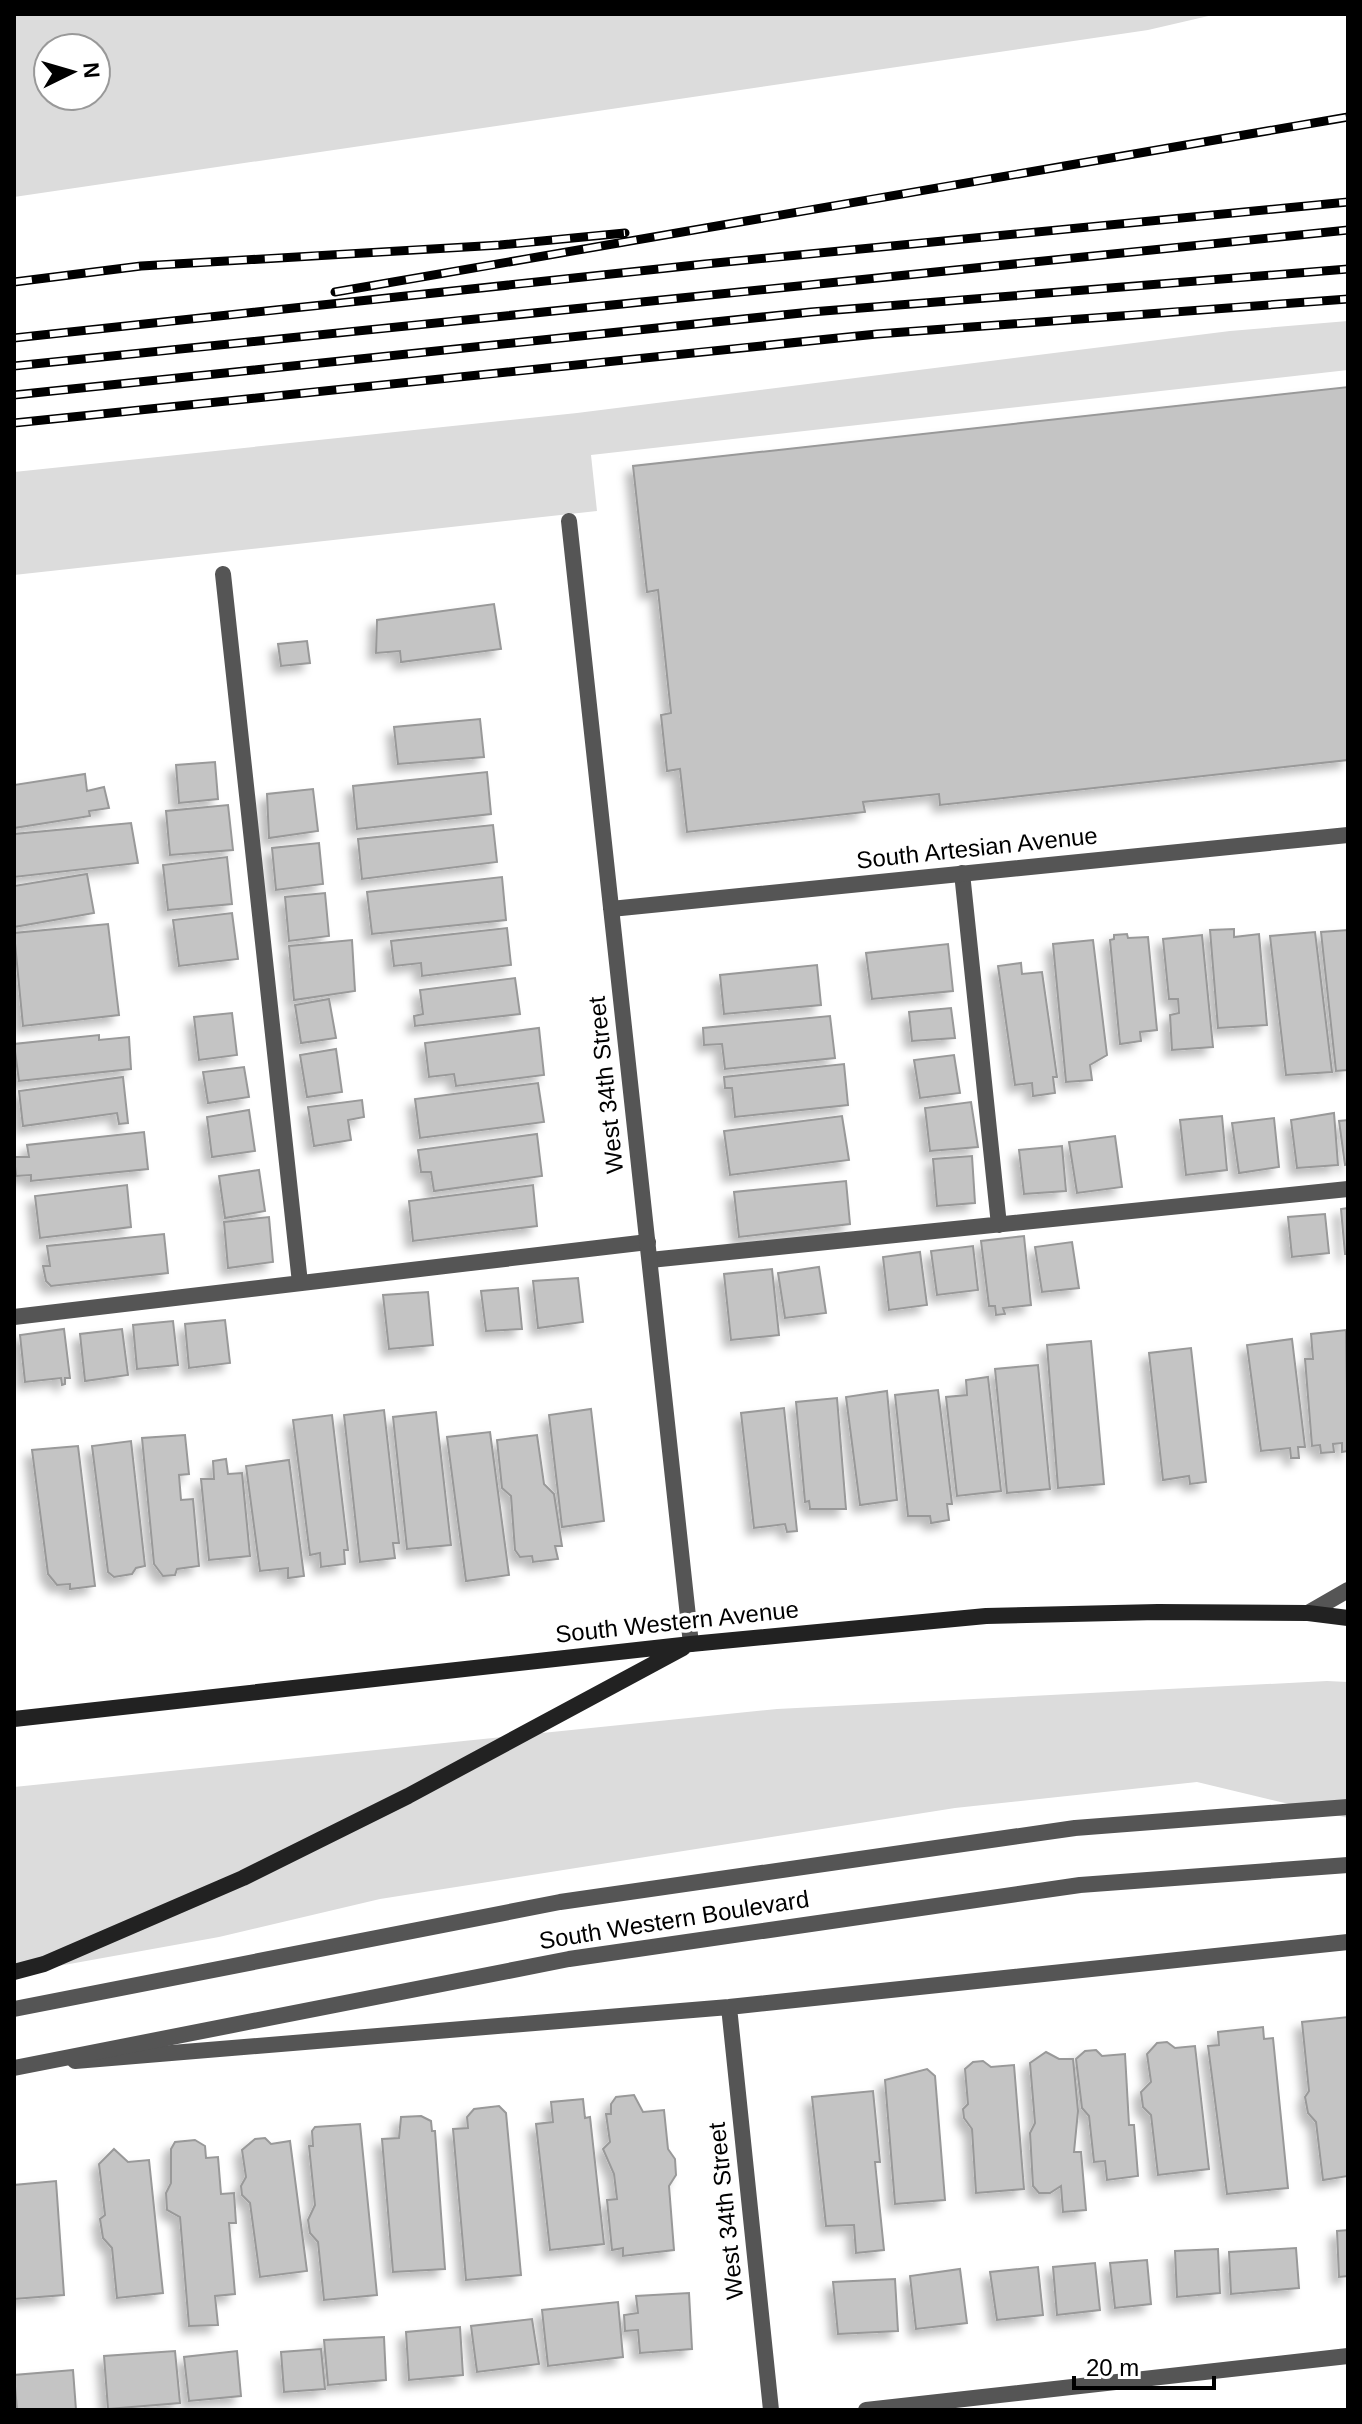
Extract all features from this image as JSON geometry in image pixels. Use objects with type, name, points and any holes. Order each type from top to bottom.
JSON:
[{"type":"main road","name":"South Western Avenue","points":[[14,1719],[691,1644],[986,1616],[1308,1613],[1348,1618]]},
{"type":"main road","points":[[14,1972],[44,1964],[243,1878],[408,1796],[691,1644]]},
{"type":"street","name":"West 34th Street","points":[[569,521],[691,1644]]},
{"type":"street","points":[[223,574],[300,1283]]},
{"type":"street","name":"South Artesian Avenue","points":[[611,909],[1348,835]]},
{"type":"street","points":[[962,873],[999,1225]]},
{"type":"street","points":[[650,1260],[1348,1189]]},
{"type":"street","points":[[14,1317],[648,1242]]},
{"type":"street","points":[[1308,1613],[1348,1590]]},
{"type":"street","name":"South Western Boulevard","points":[[14,2009],[575,1899],[1075,1828],[1348,1807]]},
{"type":"street","name":"South Western Boulevard","points":[[14,2068],[569,1959],[1080,1885],[1348,1865]]},
{"type":"street","points":[[34,2064],[729,2007],[1348,1942]]},
{"type":"street","name":"West 34th Street","points":[[729,2007],[771,2410]]},
{"type":"street","points":[[866,2410],[1348,2356]]},
{"type":"shaded area","points":[[14,14],[1217,14],[1148,30],[14,197]]},
{"type":"shaded area","points":[[1348,321],[1348,370],[591,455],[597,511],[14,575],[14,472],[577,413],[1230,331]]},
{"type":"shaded area","points":[[1348,1682],[1348,1818],[1197,1782],[955,1808],[380,1899],[219,1937],[14,1974],[14,1787],[777,1709]]},
{"type":"building","points":[[1348,387],[1348,760],[940,805],[939,794],[863,802],[865,812],[687,832],[680,769],[667,771],[661,715],[671,713],[658,590],[647,592],[633,466]]},
{"type":"building","points":[[494,604],[501,649],[401,662],[400,651],[376,653],[377,620]]},
{"type":"building","points":[[307,641],[310,663],[281,666],[278,644]]},
{"type":"building","points":[[480,719],[484,757],[398,764],[394,727]]},
{"type":"building","points":[[215,762],[218,799],[179,803],[176,765]]},
{"type":"building","points":[[487,772],[491,814],[357,829],[353,786]]},
{"type":"building","points":[[85,774],[87,791],[104,787],[109,808],[89,811],[90,816],[14,828],[14,785]]},
{"type":"building","points":[[313,789],[318,831],[269,838],[267,794]]},
{"type":"building","points":[[228,805],[233,850],[170,855],[166,811]]},
{"type":"building","points":[[131,823],[138,863],[14,877],[14,834]]},
{"type":"building","points":[[493,825],[497,862],[362,879],[358,839]]},
{"type":"building","points":[[319,843],[323,884],[276,890],[272,848]]},
{"type":"building","points":[[227,857],[232,904],[168,910],[163,865]]},
{"type":"building","points":[[87,874],[94,913],[14,927],[14,886]]},
{"type":"building","points":[[502,877],[506,920],[372,934],[367,892]]},
{"type":"building","points":[[325,893],[329,936],[289,941],[285,897]]},
{"type":"building","points":[[232,913],[238,959],[179,966],[173,920]]},
{"type":"building","points":[[108,924],[119,1015],[23,1026],[14,933]]},
{"type":"building","points":[[507,928],[511,965],[422,976],[421,963],[394,966],[391,941]]},
{"type":"building","points":[[1234,929],[1234,937],[1259,934],[1267,1025],[1218,1028],[1210,930]]},
{"type":"building","points":[[1348,930],[1348,1070],[1336,1071],[1321,932]]},
{"type":"building","points":[[1315,932],[1332,1072],[1286,1075],[1270,936]]},
{"type":"building","points":[[1127,934],[1128,938],[1148,937],[1157,1030],[1140,1032],[1141,1041],[1120,1044],[1110,940],[1114,939],[1114,935]]},
{"type":"building","points":[[1202,935],[1213,1047],[1172,1050],[1170,1015],[1179,1013],[1178,999],[1169,999],[1163,939]]},
{"type":"building","points":[[352,940],[355,991],[294,1000],[289,946]]},
{"type":"building","points":[[1093,940],[1107,1055],[1090,1065],[1092,1080],[1066,1082],[1053,944]]},
{"type":"building","points":[[948,944],[953,991],[872,999],[866,953]]},
{"type":"building","points":[[1021,963],[1022,974],[1042,972],[1057,1077],[1053,1077],[1055,1093],[1033,1096],[1032,1083],[1015,1085],[998,966]]},
{"type":"building","points":[[817,965],[821,1005],[724,1014],[720,975]]},
{"type":"building","points":[[515,978],[520,1014],[415,1026],[414,1016],[423,1014],[420,990]]},
{"type":"building","points":[[329,999],[336,1038],[301,1043],[295,1005]]},
{"type":"building","points":[[951,1008],[955,1038],[912,1041],[909,1012]]},
{"type":"building","points":[[232,1013],[237,1055],[199,1060],[194,1017]]},
{"type":"building","points":[[830,1016],[835,1058],[725,1069],[722,1044],[704,1045],[703,1028]]},
{"type":"building","points":[[539,1028],[544,1075],[456,1086],[454,1074],[429,1077],[425,1043]]},
{"type":"building","points":[[99,1035],[99,1040],[129,1037],[131,1069],[19,1081],[14,1044]]},
{"type":"building","points":[[336,1049],[342,1092],[307,1097],[300,1055]]},
{"type":"building","points":[[954,1055],[960,1093],[920,1098],[914,1060]]},
{"type":"building","points":[[844,1064],[848,1105],[735,1117],[732,1088],[725,1088],[724,1077]]},
{"type":"building","points":[[244,1067],[249,1097],[208,1103],[203,1072]]},
{"type":"building","points":[[123,1077],[128,1123],[119,1124],[117,1113],[23,1126],[19,1091]]},
{"type":"building","points":[[538,1083],[544,1122],[420,1138],[415,1099]]},
{"type":"building","points":[[362,1100],[364,1117],[348,1120],[351,1140],[314,1146],[308,1107]]},
{"type":"building","points":[[971,1102],[978,1147],[930,1151],[925,1108]]},
{"type":"building","points":[[249,1110],[255,1151],[212,1157],[207,1117]]},
{"type":"building","points":[[1334,1113],[1338,1165],[1297,1168],[1291,1120]]},
{"type":"building","points":[[842,1116],[849,1160],[730,1175],[724,1131]]},
{"type":"building","points":[[1222,1116],[1227,1170],[1186,1175],[1180,1120]]},
{"type":"building","points":[[1274,1118],[1279,1167],[1239,1173],[1232,1123]]},
{"type":"building","points":[[1348,1120],[1348,1164],[1345,1165],[1339,1121]]},
{"type":"building","points":[[144,1132],[148,1169],[31,1181],[31,1175],[16,1176],[14,1157],[29,1157],[27,1145]]},
{"type":"building","points":[[537,1134],[542,1176],[434,1191],[431,1172],[421,1172],[418,1150]]},
{"type":"building","points":[[1115,1136],[1122,1187],[1077,1193],[1069,1142]]},
{"type":"building","points":[[1062,1146],[1066,1191],[1024,1194],[1019,1150]]},
{"type":"building","points":[[972,1156],[975,1203],[937,1206],[933,1159]]},
{"type":"building","points":[[259,1170],[265,1211],[225,1218],[219,1176]]},
{"type":"building","points":[[846,1181],[850,1224],[739,1237],[734,1192]]},
{"type":"building","points":[[127,1185],[131,1227],[40,1238],[35,1196]]},
{"type":"building","points":[[533,1185],[537,1226],[413,1241],[409,1201]]},
{"type":"building","points":[[1348,1208],[1348,1254],[1345,1254],[1341,1209]]},
{"type":"building","points":[[1325,1214],[1329,1253],[1292,1257],[1288,1217]]},
{"type":"building","points":[[269,1217],[273,1262],[228,1268],[224,1222]]},
{"type":"building","points":[[164,1234],[168,1273],[51,1286],[46,1281],[43,1266],[50,1266],[47,1246]]},
{"type":"building","points":[[1024,1236],[1031,1305],[1003,1308],[1005,1314],[996,1315],[995,1306],[989,1306],[981,1241]]},
{"type":"building","points":[[1072,1242],[1079,1288],[1042,1292],[1035,1247]]},
{"type":"building","points":[[973,1246],[978,1290],[937,1295],[931,1251]]},
{"type":"building","points":[[920,1252],[927,1305],[889,1310],[883,1257]]},
{"type":"building","points":[[819,1267],[826,1313],[785,1318],[778,1273]]},
{"type":"building","points":[[772,1269],[779,1335],[731,1340],[724,1274]]},
{"type":"building","points":[[578,1278],[583,1322],[538,1328],[533,1281]]},
{"type":"building","points":[[518,1288],[522,1329],[486,1331],[481,1291]]},
{"type":"building","points":[[428,1292],[433,1345],[389,1349],[383,1295]]},
{"type":"building","points":[[225,1320],[230,1363],[189,1368],[185,1324]]},
{"type":"building","points":[[173,1321],[178,1365],[137,1369],[133,1325]]},
{"type":"building","points":[[64,1329],[70,1378],[65,1378],[62,1385],[61,1378],[25,1382],[20,1335]]},
{"type":"building","points":[[122,1329],[128,1375],[85,1381],[80,1334]]},
{"type":"building","points":[[1346,1330],[1348,1451],[1342,1452],[1342,1443],[1333,1444],[1334,1452],[1321,1453],[1320,1445],[1312,1446],[1305,1359],[1313,1359],[1311,1334]]},
{"type":"building","points":[[1292,1339],[1305,1447],[1298,1447],[1299,1458],[1291,1458],[1290,1448],[1261,1451],[1247,1345]]},
{"type":"building","points":[[1091,1341],[1104,1484],[1058,1488],[1047,1345]]},
{"type":"building","points":[[1191,1348],[1206,1482],[1190,1484],[1189,1476],[1163,1480],[1149,1353]]},
{"type":"building","points":[[1038,1365],[1050,1489],[1007,1493],[995,1369]]},
{"type":"building","points":[[988,1377],[1001,1491],[957,1496],[946,1397],[967,1395],[966,1380]]},
{"type":"building","points":[[938,1390],[952,1504],[947,1504],[949,1520],[931,1523],[930,1516],[908,1516],[895,1395]]},
{"type":"building","points":[[887,1391],[897,1500],[860,1505],[846,1397]]},
{"type":"building","points":[[837,1398],[846,1509],[810,1509],[809,1501],[805,1502],[796,1402]]},
{"type":"building","points":[[784,1408],[797,1531],[787,1532],[785,1524],[754,1528],[741,1413]]},
{"type":"building","points":[[591,1409],[604,1521],[562,1527],[549,1415]]},
{"type":"building","points":[[384,1410],[399,1543],[393,1543],[395,1558],[360,1562],[344,1415]]},
{"type":"building","points":[[436,1412],[451,1545],[407,1549],[393,1417]]},
{"type":"building","points":[[332,1415],[348,1550],[344,1550],[345,1564],[321,1567],[320,1553],[310,1555],[293,1420]]},
{"type":"building","points":[[490,1432],[509,1575],[466,1581],[447,1437]]},
{"type":"building","points":[[185,1435],[189,1474],[179,1475],[181,1500],[193,1499],[199,1566],[177,1569],[175,1575],[163,1576],[154,1564],[142,1438]]},
{"type":"building","points":[[537,1435],[544,1484],[554,1494],[562,1546],[555,1546],[558,1559],[533,1562],[532,1556],[520,1557],[515,1550],[511,1496],[502,1488],[497,1440]]},
{"type":"building","points":[[131,1441],[145,1566],[136,1568],[132,1574],[114,1577],[108,1572],[92,1446]]},
{"type":"building","points":[[78,1446],[95,1586],[70,1589],[70,1584],[57,1585],[48,1574],[32,1450]]},
{"type":"building","points":[[226,1459],[228,1474],[242,1473],[250,1556],[209,1560],[201,1479],[214,1479],[213,1461]]},
{"type":"building","points":[[289,1460],[304,1576],[288,1578],[288,1568],[260,1571],[246,1466]]},
{"type":"building","points":[[1348,2017],[1348,2176],[1323,2180],[1316,2122],[1308,2113],[1305,2097],[1309,2091],[1302,2022]]},
{"type":"building","points":[[1263,2027],[1264,2039],[1273,2038],[1288,2188],[1227,2194],[1208,2046],[1219,2045],[1218,2032]]},
{"type":"building","points":[[1167,2042],[1175,2048],[1195,2046],[1209,2169],[1158,2175],[1151,2115],[1143,2107],[1141,2092],[1151,2082],[1147,2054],[1157,2043]]},
{"type":"building","points":[[1096,2050],[1102,2056],[1125,2054],[1129,2125],[1134,2125],[1138,2176],[1107,2180],[1105,2161],[1094,2162],[1089,2116],[1082,2108],[1076,2059],[1085,2051]]},
{"type":"building","points":[[1046,2052],[1059,2059],[1073,2059],[1078,2111],[1074,2152],[1081,2152],[1086,2210],[1063,2212],[1061,2186],[1050,2193],[1039,2193],[1033,2186],[1030,2133],[1035,2123],[1030,2063]]},
{"type":"building","points":[[983,2061],[991,2067],[1014,2065],[1024,2189],[976,2193],[972,2129],[964,2118],[963,2109],[968,2104],[965,2069],[973,2062]]},
{"type":"building","points":[[927,2069],[935,2076],[945,2200],[895,2204],[885,2080]]},
{"type":"building","points":[[873,2091],[880,2162],[875,2162],[884,2250],[856,2253],[854,2225],[826,2226],[812,2097]]},
{"type":"building","points":[[634,2095],[643,2112],[664,2110],[668,2149],[675,2159],[676,2175],[669,2186],[674,2250],[623,2256],[623,2248],[612,2250],[607,2200],[617,2199],[614,2174],[603,2149],[610,2142],[606,2114],[611,2114],[611,2104],[616,2097]]},
{"type":"building","points":[[583,2099],[585,2118],[590,2117],[604,2244],[550,2250],[536,2124],[553,2122],[551,2102]]},
{"type":"building","points":[[499,2106],[506,2113],[521,2275],[466,2280],[453,2129],[468,2128],[467,2117],[474,2109]]},
{"type":"building","points":[[421,2116],[431,2121],[432,2131],[435,2131],[445,2269],[393,2272],[382,2139],[399,2138],[401,2117]]},
{"type":"building","points":[[360,2124],[377,2295],[324,2300],[318,2242],[310,2233],[308,2220],[315,2205],[309,2146],[313,2146],[312,2131],[315,2127]]},
{"type":"building","points":[[265,2138],[271,2144],[290,2141],[307,2271],[260,2277],[250,2203],[242,2195],[241,2186],[246,2177],[242,2150],[255,2139]]},
{"type":"building","points":[[195,2140],[205,2146],[206,2158],[218,2157],[221,2194],[234,2193],[236,2223],[229,2223],[235,2294],[215,2296],[218,2325],[189,2326],[180,2217],[167,2210],[171,2149],[175,2142]]},
{"type":"building","points":[[114,2149],[128,2162],[149,2160],[163,2293],[117,2298],[112,2248],[103,2238],[100,2219],[105,2215],[99,2164]]},
{"type":"building","points":[[56,2181],[64,2295],[14,2299],[14,2185]]},
{"type":"building","points":[[1348,2230],[1348,2276],[1339,2277],[1337,2231]]},
{"type":"building","points":[[1296,2248],[1299,2288],[1231,2294],[1229,2252]]},
{"type":"building","points":[[1218,2249],[1220,2293],[1177,2297],[1175,2251]]},
{"type":"building","points":[[1147,2260],[1151,2304],[1115,2308],[1110,2263]]},
{"type":"building","points":[[1095,2263],[1100,2310],[1057,2315],[1053,2267]]},
{"type":"building","points":[[1038,2267],[1043,2315],[997,2320],[990,2272]]},
{"type":"building","points":[[960,2269],[967,2323],[916,2329],[910,2276]]},
{"type":"building","points":[[895,2279],[898,2331],[838,2334],[833,2282]]},
{"type":"building","points":[[689,2293],[692,2349],[640,2353],[638,2330],[625,2331],[624,2315],[638,2313],[636,2296]]},
{"type":"building","points":[[618,2302],[623,2357],[548,2366],[542,2310]]},
{"type":"building","points":[[532,2319],[539,2364],[477,2372],[471,2326]]},
{"type":"building","points":[[460,2327],[463,2375],[409,2380],[406,2332]]},
{"type":"building","points":[[384,2337],[386,2380],[328,2385],[324,2340]]},
{"type":"building","points":[[321,2349],[325,2389],[284,2392],[281,2352]]},
{"type":"building","points":[[175,2351],[180,2403],[108,2409],[104,2356]]},
{"type":"building","points":[[237,2351],[241,2396],[189,2401],[184,2357]]},
{"type":"building","points":[[73,2370],[76,2410],[17,2410],[14,2375]]},
{"type":"railway","points":[[335,292],[1348,117]]},
{"type":"railway","points":[[14,338],[705,264],[1348,202]]},
{"type":"railway","points":[[14,366],[1348,230]]},
{"type":"railway","points":[[14,282],[141,266],[500,245],[625,233]]},
{"type":"railway","points":[[14,395],[811,312],[1348,269]]},
{"type":"railway","points":[[14,423],[877,334],[1348,299]]}]
